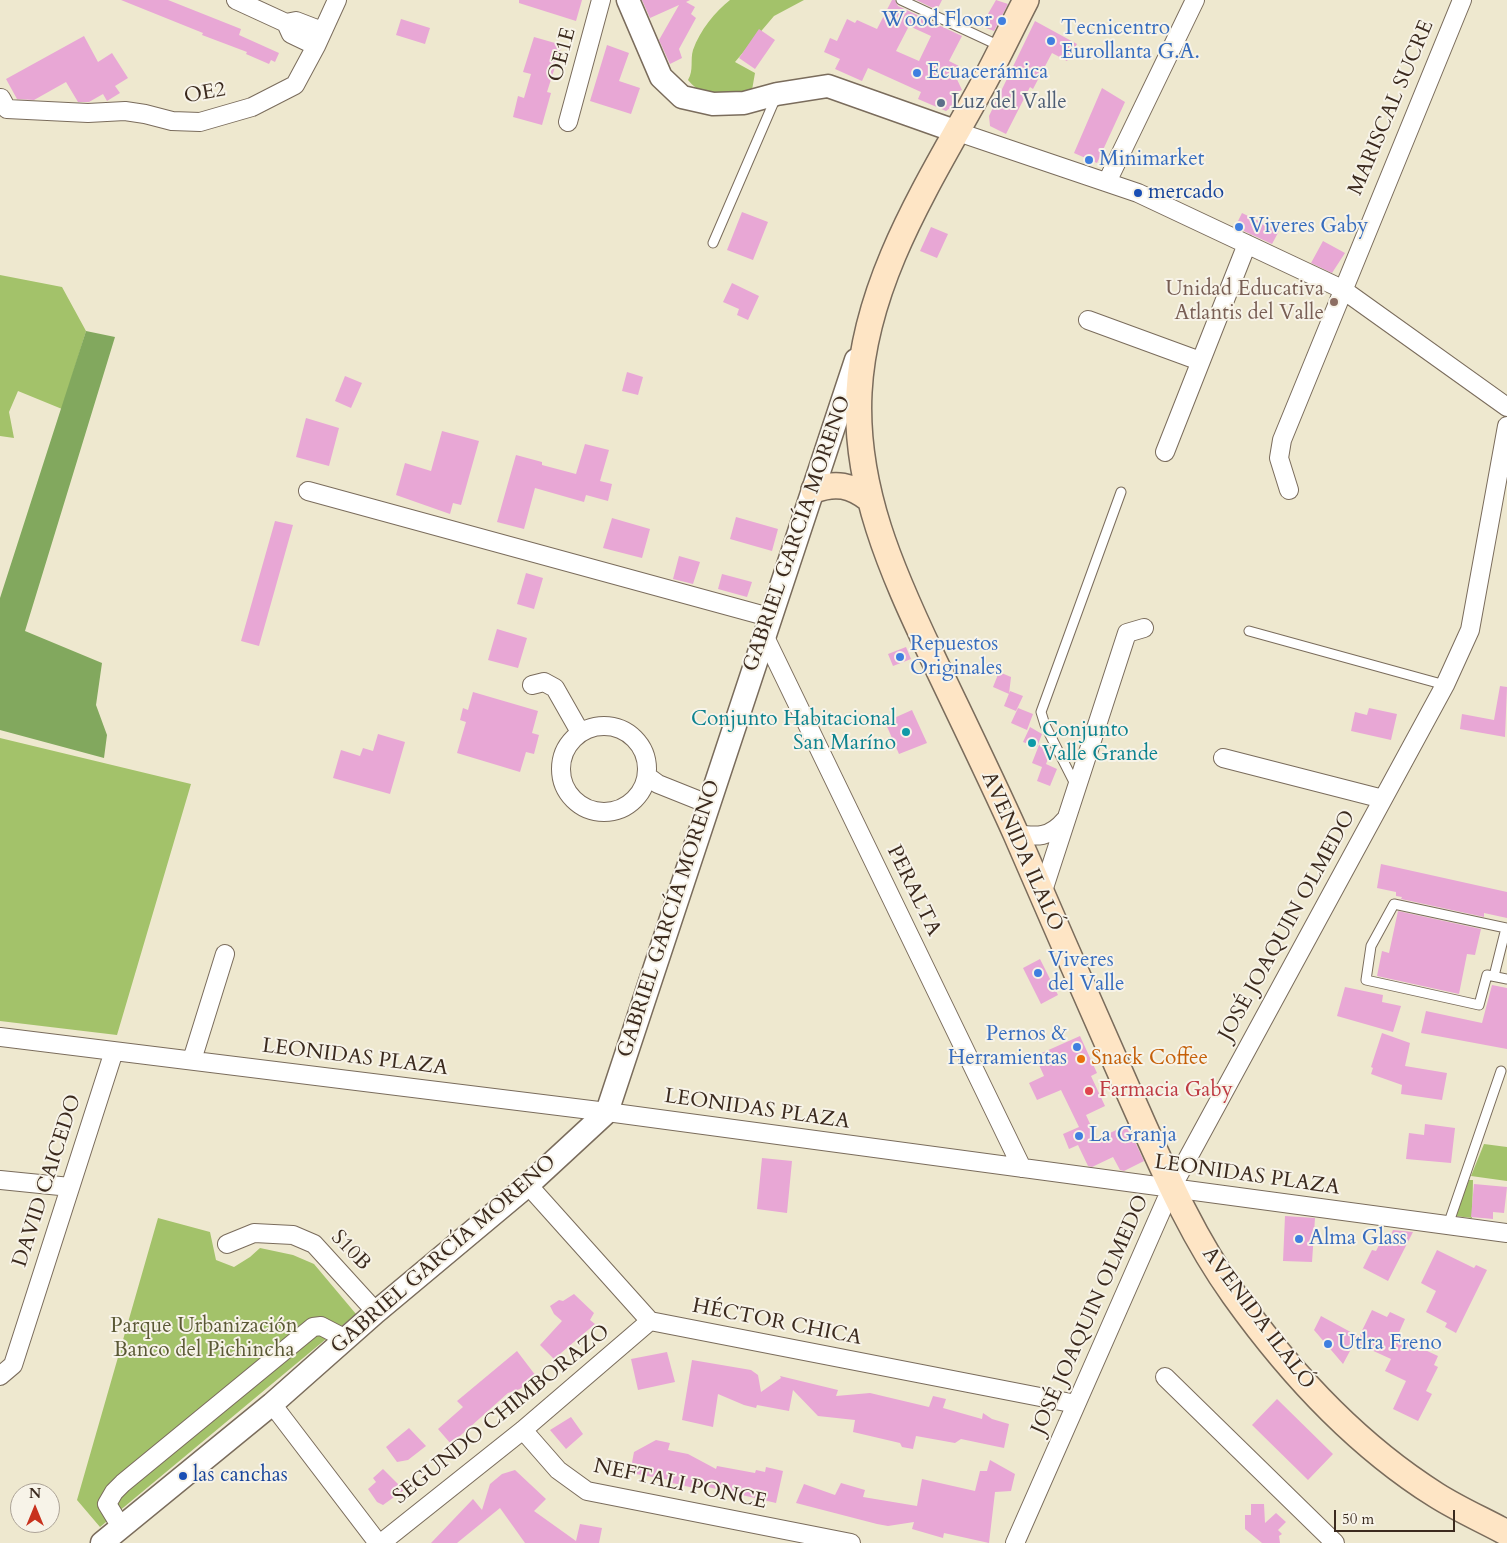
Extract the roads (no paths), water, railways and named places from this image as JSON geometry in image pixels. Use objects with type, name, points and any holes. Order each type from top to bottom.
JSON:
[{"type":"main road","name":"GABRIEL GARCÍA MORENO","points":[[868,325],[893,255],[1026,0]]},
{"type":"main road","name":"AVENIDA ILALÓ","points":[[868,325],[859,395],[859,430],[869,499],[899,586],[1016,834],[1041,897],[1139,1124],[1192,1230],[1234,1296],[1314,1396],[1351,1431],[1398,1469],[1437,1496],[1507,1533]]},
{"type":"main road","points":[[814,490],[828,485],[843,485],[858,490],[869,499]]},
{"type":"street","points":[[236,0],[286,23],[296,21],[319,39]]},
{"type":"street","name":"OE2","points":[[1,98],[7,109],[88,113],[125,111],[172,121],[200,122],[252,107],[295,85],[337,0]]},
{"type":"street","name":"OE1E","points":[[568,122],[601,0]]},
{"type":"street","points":[[628,0],[662,78],[682,97],[713,104],[744,103],[777,94],[828,86],[1138,193],[1342,289],[1507,407]]},
{"type":"street","points":[[1107,182],[1195,0]]},
{"type":"street","name":"MARISCAL SUCRE","points":[[1289,490],[1279,458],[1282,440],[1342,289],[1462,0]]},
{"type":"street","points":[[1165,452],[1247,244]]},
{"type":"street","points":[[1088,320],[1200,361]]},
{"type":"street","name":"GABRIEL GARCÍA MORENO","points":[[102,1543],[272,1404],[376,1312],[528,1185],[606,1112],[868,325]]},
{"type":"street","name":"JOSÉ JOAQUIN OLMEDO","points":[[1015,1543],[1171,1189],[1445,685],[1470,630],[1507,426]]},
{"type":"street","points":[[308,491],[767,626]]},
{"type":"street","name":"PERALTA","points":[[767,626],[1022,1168]]},
{"type":"street","points":[[1041,897],[1127,633],[1144,628]]},
{"type":"street","points":[[532,685],[544,682],[555,688],[580,732]]},
{"type":"street","points":[[604,725],[619,728],[632,735],[642,747],[647,761],[647,776],[642,790],[632,802],[618,810],[602,812],[587,809],[574,800],[565,788],[560,773],[562,757],[568,743],[580,732],[604,725]]},
{"type":"street","points":[[1223,758],[1383,799]]},
{"type":"street","points":[[647,776],[658,784],[708,804]]},
{"type":"street","points":[[1016,834],[1036,837],[1056,831],[1065,820]]},
{"type":"street","points":[[192,1060],[225,954]]},
{"type":"street","name":"LEONIDAS PLAZA","points":[[0,1037],[606,1112],[1022,1168],[1087,1172],[1171,1189],[1507,1234]]},
{"type":"street","name":"DAVID CAICEDO","points":[[0,1376],[13,1365],[114,1051]]},
{"type":"street","points":[[0,1180],[70,1187]]},
{"type":"street","points":[[528,1185],[650,1321]]},
{"type":"street","name":"S10B","points":[[227,1244],[254,1233],[293,1235],[314,1244],[376,1312]]},
{"type":"street","name":"HÉCTOR CHICA","points":[[650,1321],[1076,1404]]},
{"type":"street","name":"SEGUNDO CHIMBORAZO","points":[[379,1543],[523,1430],[650,1321]]},
{"type":"street","points":[[121,1527],[107,1504],[114,1492],[124,1483],[313,1327],[321,1326],[346,1339]]},
{"type":"street","points":[[1165,1377],[1335,1543]]},
{"type":"street","points":[[272,1404],[379,1543]]},
{"type":"street","name":"NEFTALI PONCE","points":[[523,1430],[558,1470],[587,1491],[850,1543]]},
{"type":"lane","points":[[901,0],[1002,47]]},
{"type":"lane","points":[[713,243],[777,94]]},
{"type":"lane","points":[[1076,786],[1045,725],[1041,712],[1121,492]]},
{"type":"lane","points":[[1249,631],[1445,685]]},
{"type":"lane","points":[[1494,976],[1506,928],[1394,904],[1371,946],[1366,980],[1479,1005],[1487,975],[1507,979]]},
{"type":"lane","points":[[1448,1225],[1501,1070]]},
{"type":"place","name":"Wood Floor","points":[[1002,21]]},
{"type":"place","name":"Tecnicentro Eurollanta G.A.","points":[[1051,41]]},
{"type":"place","name":"Ecuacerámica","points":[[917,73]]},
{"type":"place","name":"Luz del Valle","points":[[941,103]]},
{"type":"place","name":"Minimarket","points":[[1089,160]]},
{"type":"place","name":"mercado","points":[[1138,193]]},
{"type":"place","name":"Viveres Gaby","points":[[1239,227]]},
{"type":"place","name":"Unidad Educativa Atlantis del Valle","points":[[1334,302]]},
{"type":"place","name":"Repuestos Originales","points":[[900,657]]},
{"type":"place","name":"Conjunto Habitacional San Maríno","points":[[906,732]]},
{"type":"place","name":"Conjunto Valle Grande","points":[[1032,743]]},
{"type":"place","name":"Viveres del Valle","points":[[1038,973]]},
{"type":"place","name":"Pernos & Herramientas","points":[[1077,1047]]},
{"type":"place","name":"Snack Coffee","points":[[1081,1059]]},
{"type":"place","name":"Farmacia Gaby","points":[[1089,1091]]},
{"type":"place","name":"La Granja","points":[[1079,1136]]},
{"type":"place","name":"Alma Glass","points":[[1299,1239]]},
{"type":"place","name":"Utlra Freno","points":[[1328,1344]]},
{"type":"place","name":"las canchas","points":[[183,1476]]},
{"type":"park label","name":"Parque Urbanización Banco del Pichincha","points":[[204,1339]]}]
